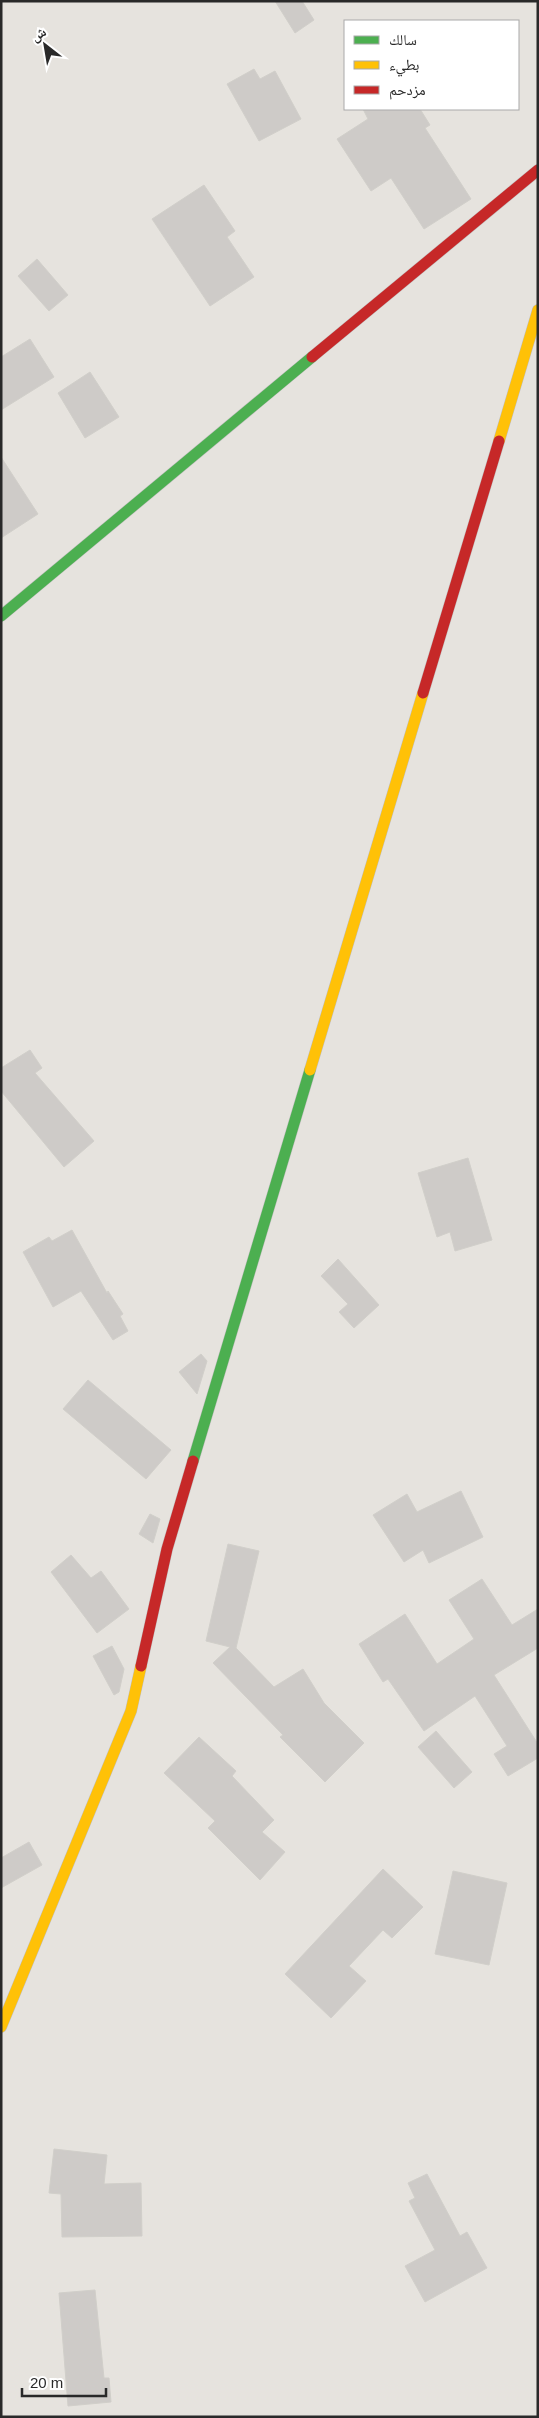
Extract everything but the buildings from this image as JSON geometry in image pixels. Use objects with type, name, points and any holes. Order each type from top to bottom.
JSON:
[{"type":"street","points":[[1,616],[538,170]]},
{"type":"street","points":[[1,2027],[131,1711],[167,1549],[538,310]]},
{"type":"traffic: fast","points":[[1,616],[312,357]]},
{"type":"traffic: fast","points":[[193,1461],[310,1070]]},
{"type":"traffic: slow","points":[[499,441],[538,310]]},
{"type":"traffic: slow","points":[[310,1070],[423,693]]},
{"type":"traffic: slow","points":[[1,2027],[131,1711],[141,1666]]},
{"type":"traffic: jam","points":[[312,357],[538,170]]},
{"type":"traffic: jam","points":[[423,693],[499,441]]},
{"type":"traffic: jam","points":[[141,1666],[167,1549],[193,1461]]}]
